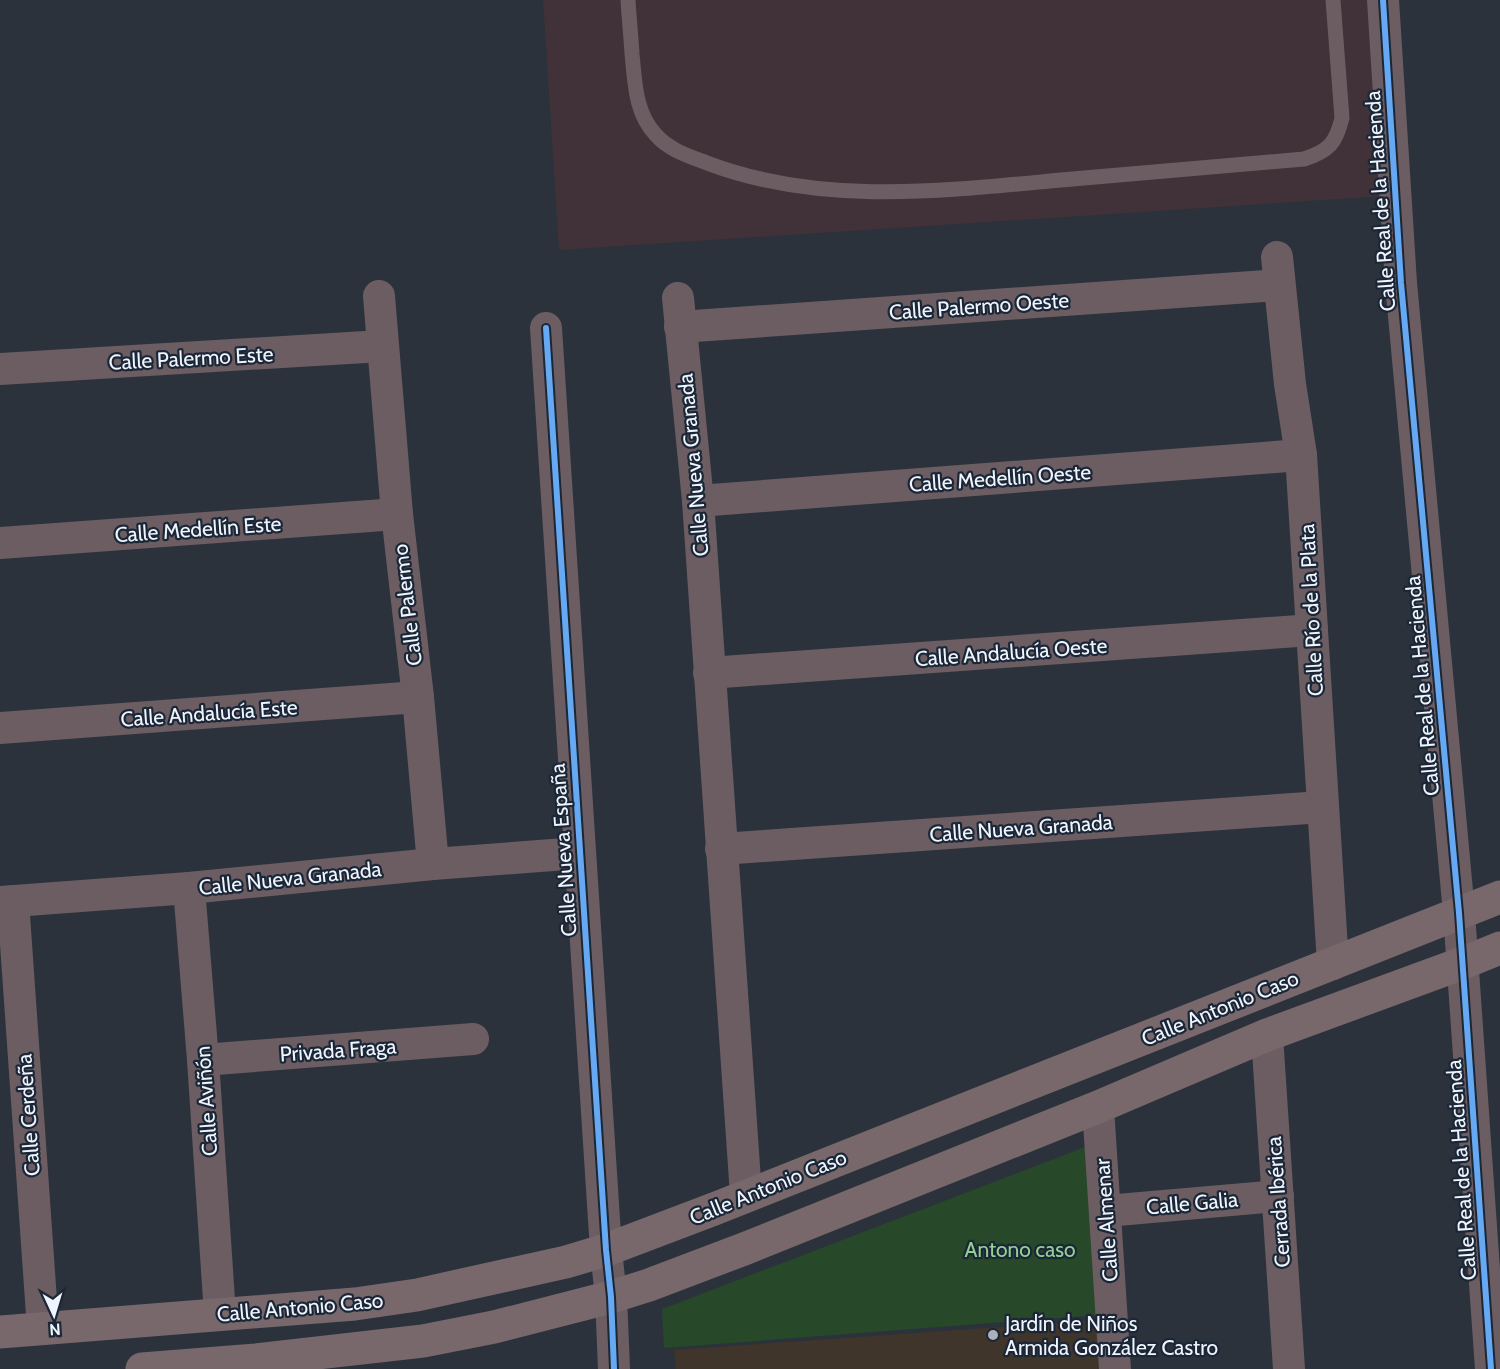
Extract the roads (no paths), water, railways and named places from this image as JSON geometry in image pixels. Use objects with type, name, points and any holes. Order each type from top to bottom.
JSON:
[{"type":"main road","name":"Calle Antonio Caso","points":[[0,1332],[355,1304],[417,1295],[566,1262],[606,1250],[746,1196],[1500,897]]},
{"type":"main road","name":"Calle Antonio Caso","points":[[142,1369],[257,1365],[423,1341],[494,1327],[611,1298],[744,1249],[1098,1107],[1267,1035],[1500,948]]},
{"type":"street","name":"Calle Real de la Hacienda","points":[[1383,0],[1401,283],[1459,913],[1491,1369]]},
{"type":"street","name":"Calle Palermo Oeste","points":[[679,313],[1278,271]]},
{"type":"street","name":"Calle Río de la Plata","points":[[1278,271],[1290,384],[1302,455],[1333,964]]},
{"type":"street","name":"Calle Palermo","points":[[378,296],[397,514],[418,697],[433,864]]},
{"type":"street","name":"Calle Nueva Granada","points":[[679,313],[698,501],[746,1196]]},
{"type":"street","name":"Calle Nueva España","points":[[546,328],[614,1369]]},
{"type":"street","name":"Calle Palermo Este","points":[[0,369],[382,346]]},
{"type":"street","name":"Calle Medellín Oeste","points":[[698,501],[1302,455]]},
{"type":"street","name":"Calle Medellín Este","points":[[0,543],[397,514]]},
{"type":"street","name":"Calle Andalucía Oeste","points":[[709,673],[1312,630]]},
{"type":"street","name":"Calle Andalucía Este","points":[[0,728],[418,697]]},
{"type":"street","name":"Calle Nueva Granada","points":[[721,849],[1322,807]]},
{"type":"street","name":"Calle Nueva Granada","points":[[7,901],[189,888],[433,864],[579,853]]},
{"type":"street","name":"Calle Aviñón","points":[[189,888],[220,1315]]},
{"type":"street","name":"Calle Cerdeña","points":[[7,901],[43,1329]]},
{"type":"street","name":"Cerrada Ibérica","points":[[1267,1035],[1289,1369]]},
{"type":"street","name":"Privada Fraga","points":[[203,1060],[473,1039]]},
{"type":"street","name":"Calle Almenar","points":[[1098,1107],[1116,1369]]},
{"type":"street","name":"Calle Galia","points":[[1106,1211],[1278,1196]]},
{"type":"lane","points":[[628,0],[636,94],[644,118],[656,135],[678,152],[734,173],[768,181],[824,189],[898,192],[969,189],[1304,159],[1318,155],[1329,147],[1337,135],[1341,117],[1333,0]]},
{"type":"place","name":"Jardín de Niños Armida González Castro","points":[[993,1335]]},
{"type":"park label","name":"Antono caso","points":[[1020,1249]]}]
